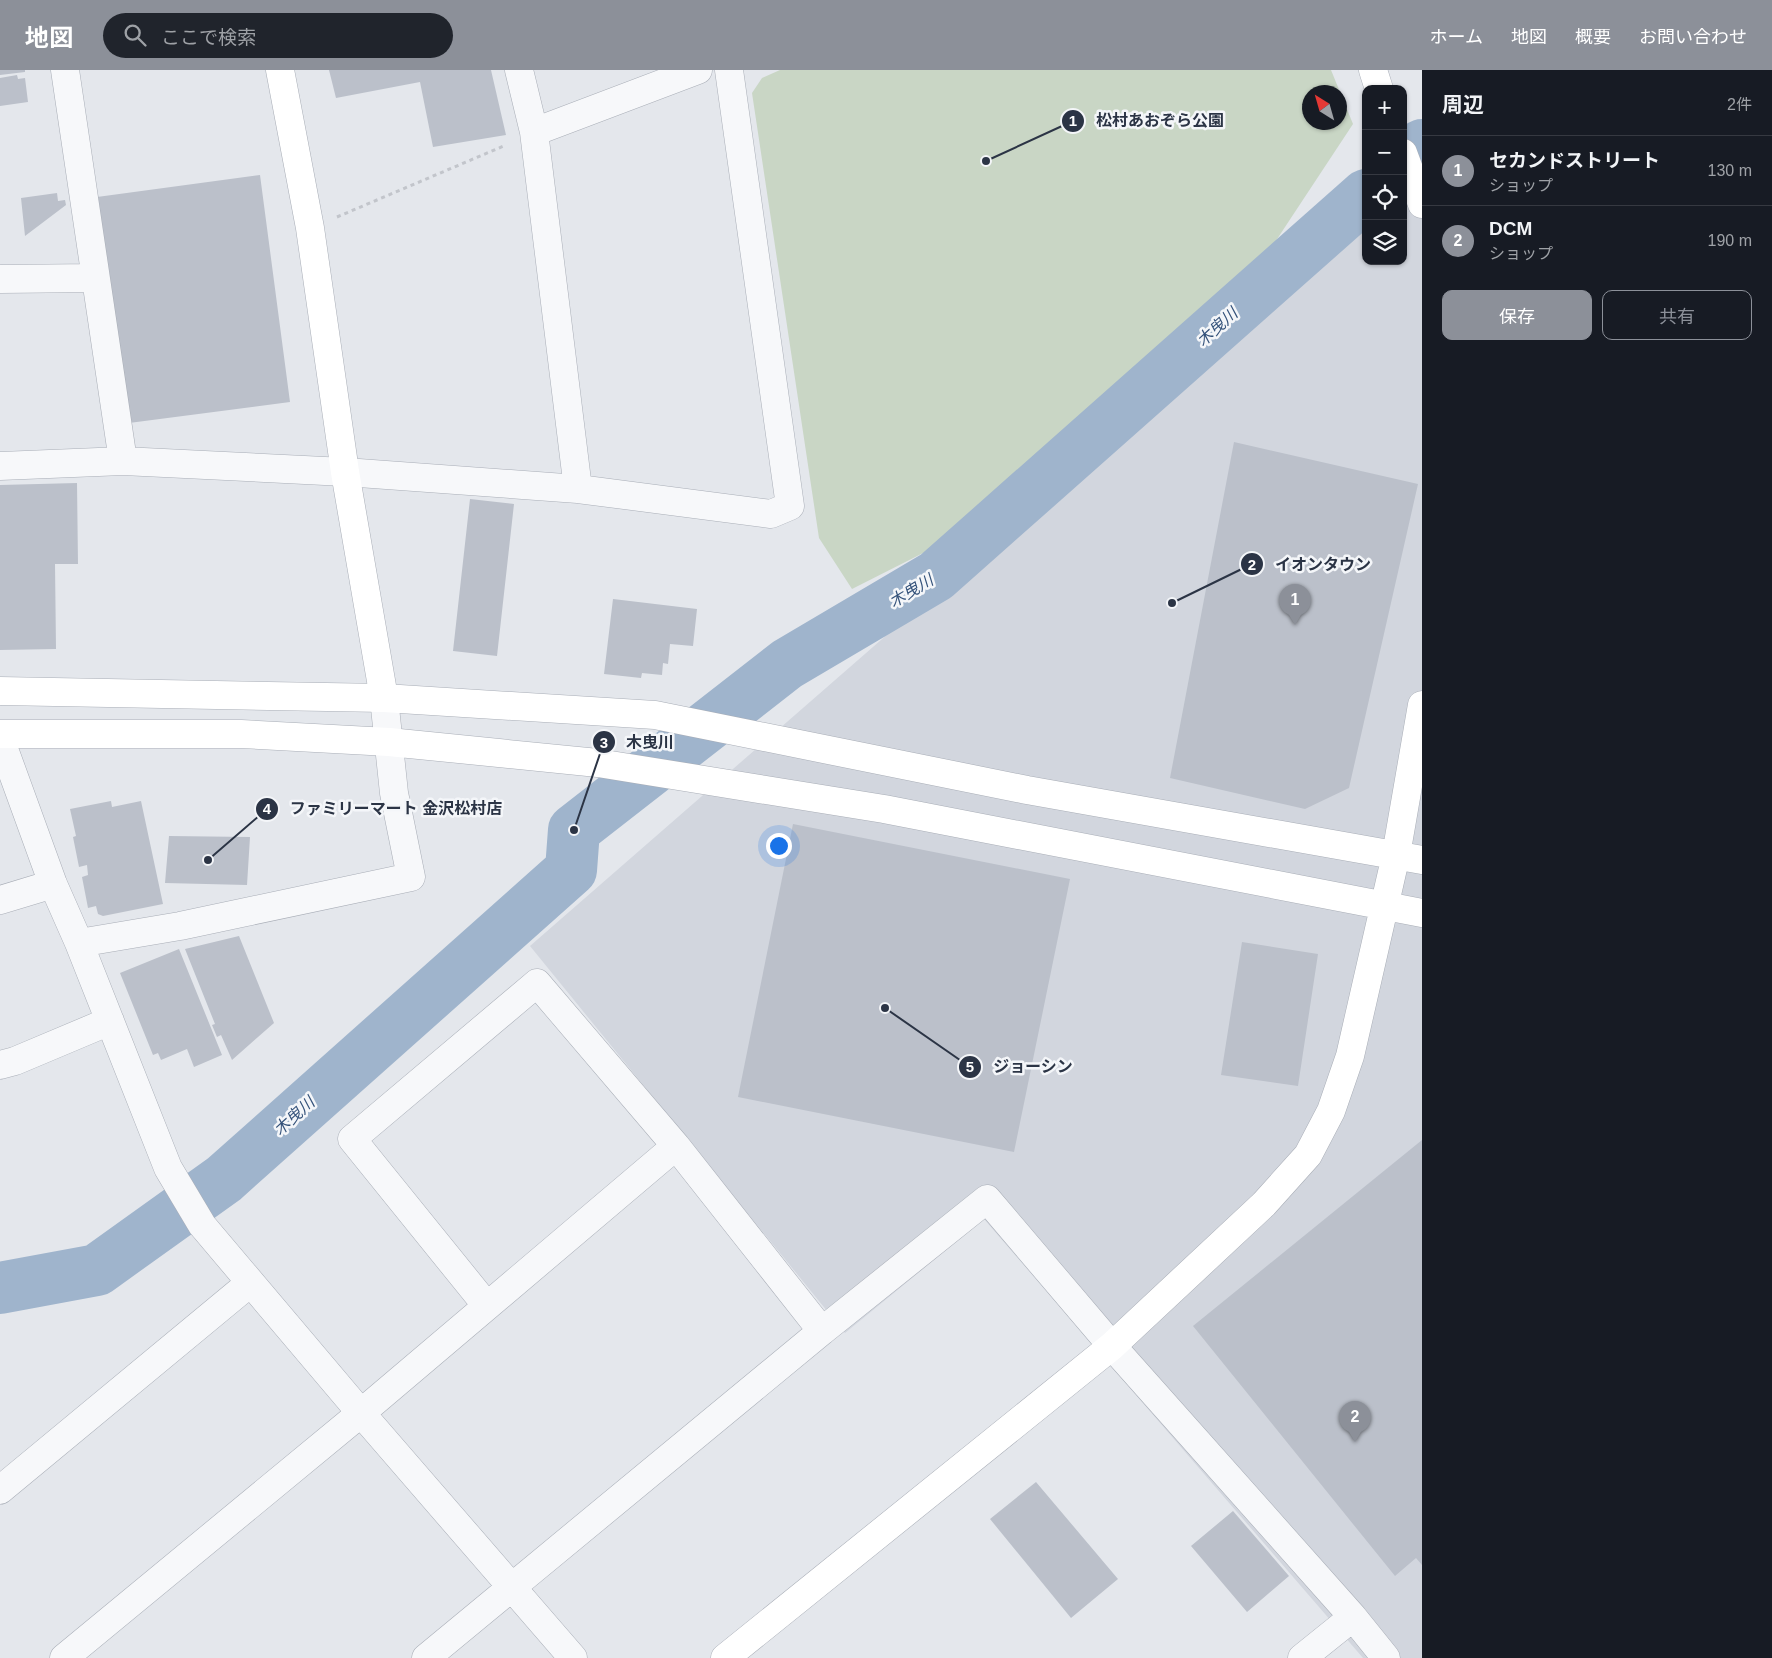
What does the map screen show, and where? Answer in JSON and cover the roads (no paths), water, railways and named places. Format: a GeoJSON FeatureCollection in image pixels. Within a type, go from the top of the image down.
{"type":"FeatureCollection","features":[{"type":"Feature","properties":{"kind":"street"},"geometry":{"type":"LineString","coordinates":[[65,70],[123,461]]}},
{"type":"Feature","properties":{"kind":"street"},"geometry":{"type":"LineString","coordinates":[[79,943],[180,926],[411,877],[394,793],[384,698],[345,472],[310,228],[280,70]]}},
{"type":"Feature","properties":{"kind":"street"},"geometry":{"type":"LineString","coordinates":[[519,70],[534,132],[578,489]]}},
{"type":"Feature","properties":{"kind":"street"},"geometry":{"type":"LineString","coordinates":[[534,132],[698,70]]}},
{"type":"Feature","properties":{"kind":"street"},"geometry":{"type":"LineString","coordinates":[[0,466],[123,461],[345,472],[578,489],[771,514],[790,506],[729,70]]}},
{"type":"Feature","properties":{"kind":"street"},"geometry":{"type":"LineString","coordinates":[[1407,164],[1422,204]]}},
{"type":"Feature","properties":{"kind":"street"},"geometry":{"type":"LineString","coordinates":[[0,279],[95,278]]}},
{"type":"Feature","properties":{"kind":"street"},"geometry":{"type":"LineString","coordinates":[[0,691],[384,698],[655,715],[1028,790],[1422,860]]}},
{"type":"Feature","properties":{"kind":"street"},"geometry":{"type":"LineString","coordinates":[[725,1658],[1112,1346],[1264,1204],[1308,1154],[1331,1111],[1350,1056],[1396,854],[1422,706]]}},
{"type":"Feature","properties":{"kind":"street"},"geometry":{"type":"LineString","coordinates":[[573,1658],[250,1282],[202,1225],[182,1194],[168,1168],[79,943],[53,884],[0,736],[241,734],[389,742],[598,763],[952,821],[1422,913]]}},
{"type":"Feature","properties":{"kind":"street"},"geometry":{"type":"LineString","coordinates":[[0,900],[53,884]]}},
{"type":"Feature","properties":{"kind":"street"},"geometry":{"type":"LineString","coordinates":[[487,1306],[352,1139],[537,983],[676,1146],[822,1331]]}},
{"type":"Feature","properties":{"kind":"street"},"geometry":{"type":"LineString","coordinates":[[0,1065],[15,1062],[110,1021]]}},
{"type":"Feature","properties":{"kind":"street"},"geometry":{"type":"LineString","coordinates":[[64,1658],[361,1413],[676,1146]]}},
{"type":"Feature","properties":{"kind":"street"},"geometry":{"type":"LineString","coordinates":[[426,1658],[822,1331],[988,1199],[1112,1346],[1353,1617],[1386,1658]]}},
{"type":"Feature","properties":{"kind":"street"},"geometry":{"type":"LineString","coordinates":[[0,1490],[250,1282]]}},
{"type":"Feature","properties":{"kind":"street"},"geometry":{"type":"LineString","coordinates":[[1302,1658],[1353,1617]]}},
{"type":"Feature","properties":{"kind":"waterway","name":"木曳川"},"geometry":{"type":"LineString","coordinates":[[1407,158],[1422,145]]}},
{"type":"Feature","properties":{"kind":"waterway","name":"木曳川"},"geometry":{"type":"LineString","coordinates":[[0,1288],[97,1270],[224,1179],[571,870],[574,830],[787,664],[936,576],[1362,199]]}},
{"type":"Feature","properties":{"kind":"place","name":"松村あおぞら公園"},"geometry":{"type":"Point","coordinates":[986,161]}},
{"type":"Feature","properties":{"kind":"place","name":"イオンタウン"},"geometry":{"type":"Point","coordinates":[1172,603]}},
{"type":"Feature","properties":{"kind":"place","name":"セカンドストリート"},"geometry":{"type":"Point","coordinates":[1295,625]}},
{"type":"Feature","properties":{"kind":"place","name":"木曳川"},"geometry":{"type":"Point","coordinates":[574,830]}},
{"type":"Feature","properties":{"kind":"place","name":"ファミリーマート 金沢松村店"},"geometry":{"type":"Point","coordinates":[208,860]}},
{"type":"Feature","properties":{"kind":"place","name":"ジョーシン"},"geometry":{"type":"Point","coordinates":[885,1008]}},
{"type":"Feature","properties":{"kind":"place","name":"DCM"},"geometry":{"type":"Point","coordinates":[1355,1442]}}]}
